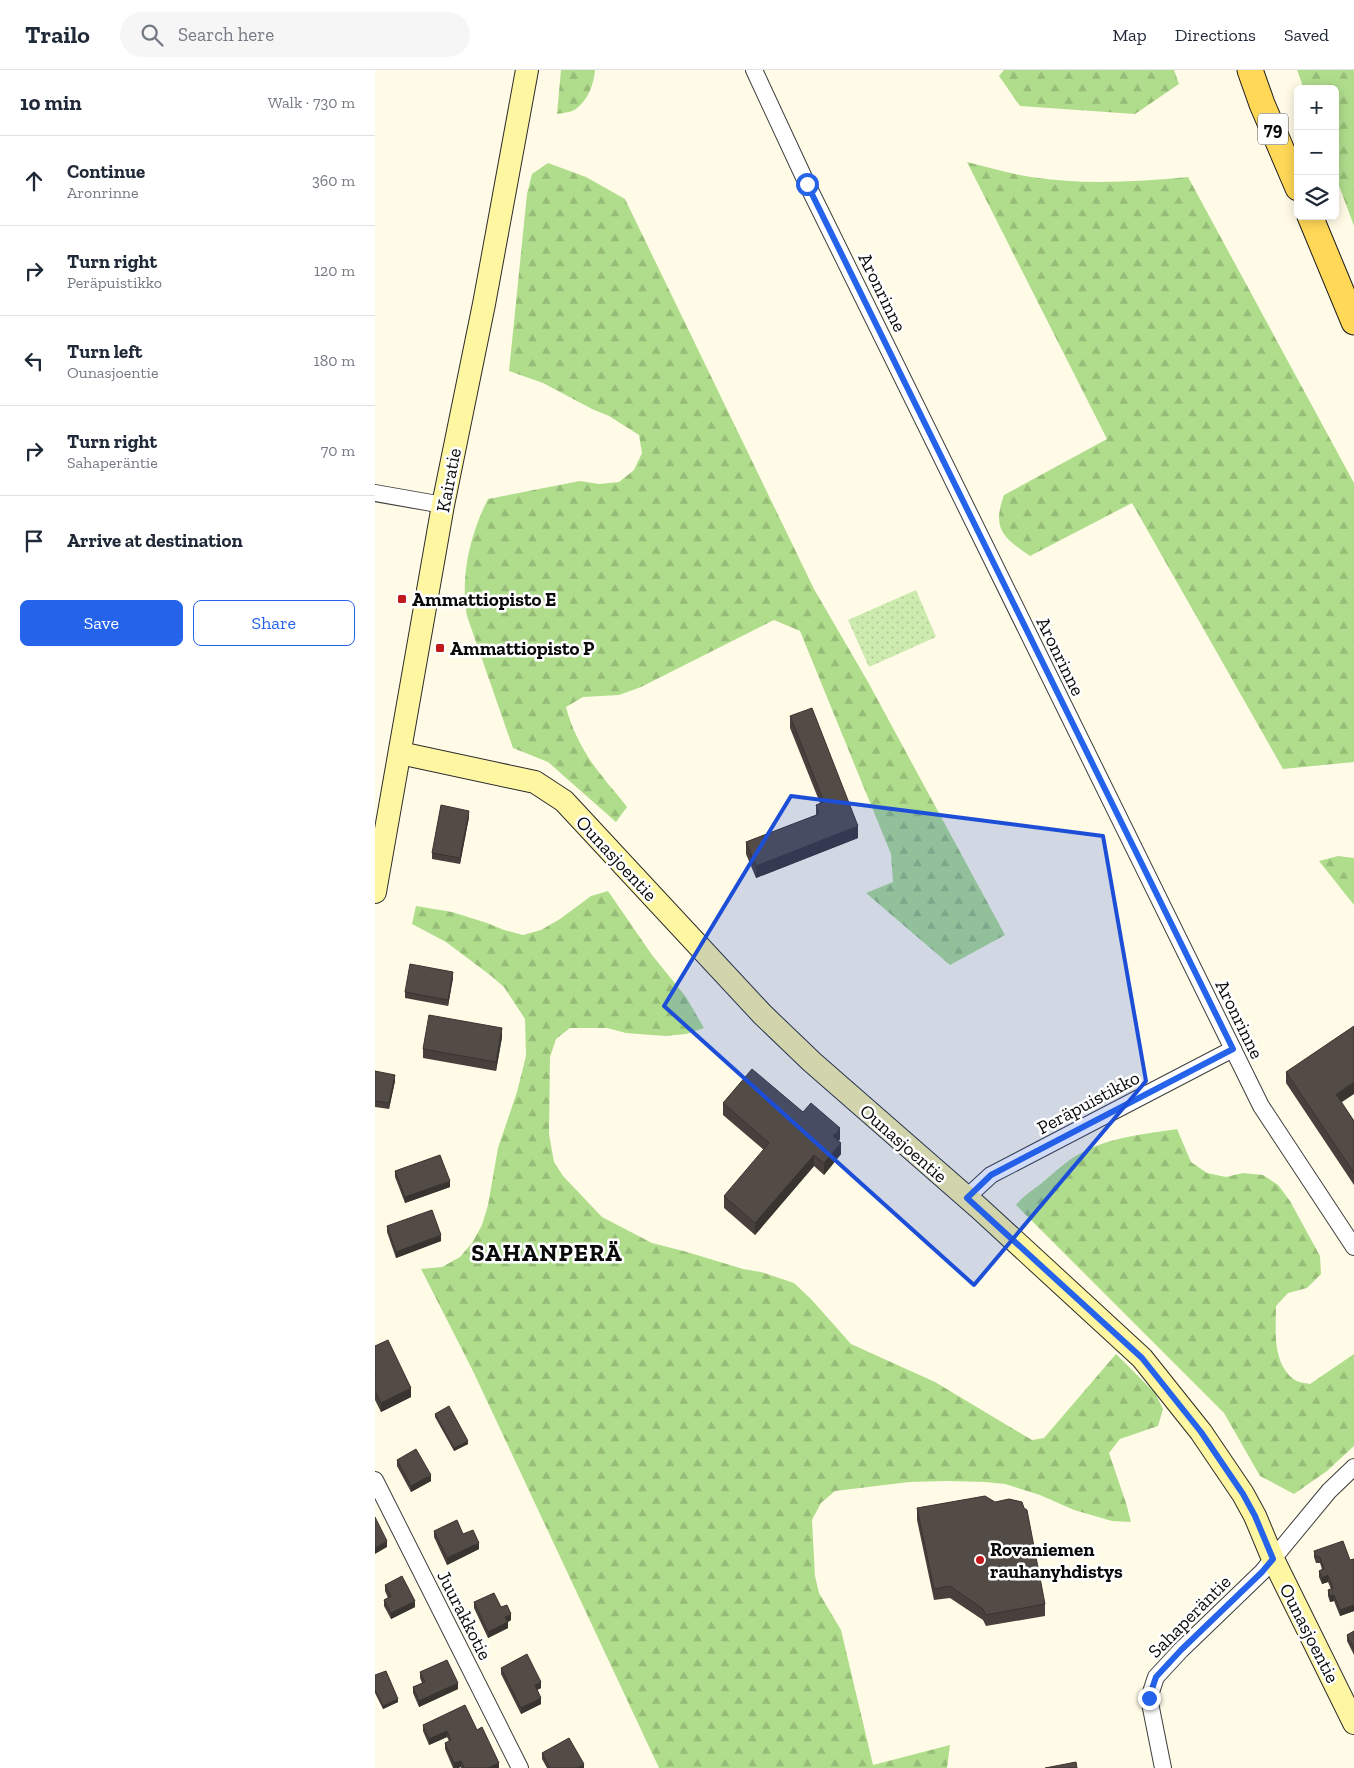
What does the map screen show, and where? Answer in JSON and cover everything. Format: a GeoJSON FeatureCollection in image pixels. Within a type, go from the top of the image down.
{"type":"FeatureCollection","features":[{"type":"Feature","properties":{"kind":"main road","name":"79"},"geometry":{"type":"LineString","coordinates":[[1250,70],[1262,104],[1294,179]]}},
{"type":"Feature","properties":{"kind":"main road"},"geometry":{"type":"LineString","coordinates":[[1312,220],[1354,322]]}},
{"type":"Feature","properties":{"kind":"street","name":"Kairatie"},"geometry":{"type":"LineString","coordinates":[[375,892],[443,505],[484,304],[527,70]]}},
{"type":"Feature","properties":{"kind":"street","name":"Aronrinne"},"geometry":{"type":"LineString","coordinates":[[754,70],[811,193],[1261,1106],[1354,1247]]}},
{"type":"Feature","properties":{"kind":"street"},"geometry":{"type":"LineString","coordinates":[[375,493],[443,505]]}},
{"type":"Feature","properties":{"kind":"street","name":"Ounasjoentie"},"geometry":{"type":"LineString","coordinates":[[400,753],[535,782],[563,801],[762,1014],[812,1062],[967,1198],[1142,1358],[1201,1432],[1243,1494],[1354,1723]]}},
{"type":"Feature","properties":{"kind":"street","name":"Peräpuistikko"},"geometry":{"type":"LineString","coordinates":[[967,1198],[991,1175],[1233,1049]]}},
{"type":"Feature","properties":{"kind":"street","name":"Sahaperäntie"},"geometry":{"type":"LineString","coordinates":[[1163,1768],[1149,1698],[1156,1677],[1181,1650],[1262,1572],[1329,1491],[1354,1467]]}},
{"type":"Feature","properties":{"kind":"street","name":"Juurakkotie"},"geometry":{"type":"LineString","coordinates":[[375,1480],[520,1768]]}},
{"type":"Feature","properties":{"kind":"highlighted area"},"geometry":{"type":"Polygon","coordinates":[[[791,796],[1103,836],[1146,1081],[974,1285],[664,1006],[791,796]]]}},
{"type":"Feature","properties":{"kind":"green space"},"geometry":{"type":"Polygon","coordinates":[[[561,70],[595,70],[592,86],[584,101],[574,110],[557,114],[561,70]]]}},
{"type":"Feature","properties":{"kind":"green space"},"geometry":{"type":"Polygon","coordinates":[[[1004,70],[1174,70],[1179,84],[1135,114],[1020,106],[999,76],[1004,70]]]}},
{"type":"Feature","properties":{"kind":"green space"},"geometry":{"type":"Polygon","coordinates":[[[1297,70],[1354,70],[1354,226],[1339,186],[1339,85],[1303,85],[1297,70]]]}},
{"type":"Feature","properties":{"kind":"green space"},"geometry":{"type":"Polygon","coordinates":[[[967,162],[1023,176],[1051,180],[1090,182],[1188,177],[1354,483],[1354,762],[1283,769],[1132,503],[1030,556],[1012,543],[1002,531],[999,516],[1004,495],[1107,439],[967,162]]]}},
{"type":"Feature","properties":{"kind":"green space"},"geometry":{"type":"Polygon","coordinates":[[[548,163],[586,177],[625,199],[814,589],[868,682],[1005,935],[950,965],[866,893],[893,882],[891,854],[800,631],[774,620],[641,687],[619,695],[583,697],[566,707],[585,752],[596,769],[627,807],[616,822],[548,762],[513,748],[467,616],[465,601],[468,556],[482,512],[488,499],[580,481],[599,484],[619,482],[634,470],[642,453],[639,435],[609,416],[543,383],[509,371],[527,194],[532,174],[548,163]]]}},
{"type":"Feature","properties":{"kind":"green space"},"geometry":{"type":"Polygon","coordinates":[[[916,590],[936,637],[869,667],[848,620],[916,590]]]}},
{"type":"Feature","properties":{"kind":"green space"},"geometry":{"type":"Polygon","coordinates":[[[1338,856],[1354,858],[1354,905],[1319,861],[1338,856]]]}},
{"type":"Feature","properties":{"kind":"green space"},"geometry":{"type":"Polygon","coordinates":[[[608,891],[652,955],[686,997],[704,1028],[686,1034],[665,1036],[626,1033],[607,1028],[570,1028],[556,1039],[550,1057],[549,1134],[554,1162],[563,1176],[602,1217],[652,1243],[743,1269],[761,1272],[794,1283],[851,1344],[935,1382],[1032,1440],[1044,1438],[1116,1354],[1155,1393],[1163,1409],[1158,1426],[1120,1439],[1109,1453],[1131,1522],[1112,1521],[1074,1510],[1040,1495],[1005,1484],[985,1482],[909,1482],[835,1491],[821,1503],[812,1520],[815,1576],[819,1593],[841,1630],[873,1765],[950,1745],[947,1768],[659,1768],[472,1369],[421,1269],[442,1267],[460,1257],[472,1243],[482,1225],[488,1205],[498,1148],[517,1092],[526,1056],[525,1019],[504,987],[446,942],[412,924],[416,906],[452,912],[523,935],[541,930],[560,919],[591,896],[608,891]]]}},
{"type":"Feature","properties":{"kind":"green space"},"geometry":{"type":"Polygon","coordinates":[[[1177,1129],[1191,1162],[1207,1173],[1226,1177],[1243,1173],[1263,1175],[1278,1185],[1290,1201],[1320,1256],[1321,1274],[1307,1288],[1288,1293],[1276,1306],[1278,1354],[1286,1371],[1294,1379],[1310,1384],[1354,1354],[1354,1446],[1327,1471],[1294,1494],[1260,1476],[1224,1413],[1016,1205],[1025,1195],[1072,1158],[1083,1152],[1117,1139],[1177,1129]]]}},
{"type":"Feature","properties":{"kind":"building"},"geometry":{"type":"Polygon","coordinates":[[[812,708],[858,826],[756,866],[746,842],[819,814],[816,805],[824,802],[790,716],[812,708]]]}},
{"type":"Feature","properties":{"kind":"building"},"geometry":{"type":"Polygon","coordinates":[[[441,805],[469,811],[460,858],[432,853],[441,805]]]}},
{"type":"Feature","properties":{"kind":"building"},"geometry":{"type":"Polygon","coordinates":[[[410,964],[453,972],[448,1000],[405,992],[410,964]]]}},
{"type":"Feature","properties":{"kind":"building"},"geometry":{"type":"Polygon","coordinates":[[[429,1015],[502,1028],[496,1062],[423,1049],[429,1015]]]}},
{"type":"Feature","properties":{"kind":"building"},"geometry":{"type":"Polygon","coordinates":[[[1354,1026],[1354,1082],[1336,1094],[1354,1121],[1354,1173],[1286,1072],[1354,1026]]]}},
{"type":"Feature","properties":{"kind":"building"},"geometry":{"type":"Polygon","coordinates":[[[752,1069],[803,1112],[811,1103],[840,1128],[833,1136],[841,1143],[824,1163],[814,1155],[755,1223],[724,1196],[769,1143],[723,1103],[752,1069]]]}},
{"type":"Feature","properties":{"kind":"building"},"geometry":{"type":"Polygon","coordinates":[[[375,1071],[395,1075],[389,1103],[375,1101],[375,1071]]]}},
{"type":"Feature","properties":{"kind":"building"},"geometry":{"type":"Polygon","coordinates":[[[440,1155],[450,1181],[405,1197],[395,1171],[440,1155]]]}},
{"type":"Feature","properties":{"kind":"building"},"geometry":{"type":"Polygon","coordinates":[[[432,1210],[441,1235],[396,1252],[387,1226],[432,1210]]]}},
{"type":"Feature","properties":{"kind":"building"},"geometry":{"type":"Polygon","coordinates":[[[388,1340],[411,1388],[381,1403],[375,1391],[375,1346],[388,1340]]]}},
{"type":"Feature","properties":{"kind":"building"},"geometry":{"type":"Polygon","coordinates":[[[449,1406],[468,1441],[454,1448],[435,1414],[449,1406]]]}},
{"type":"Feature","properties":{"kind":"building"},"geometry":{"type":"Polygon","coordinates":[[[416,1449],[431,1475],[411,1486],[397,1460],[416,1449]]]}},
{"type":"Feature","properties":{"kind":"building","name":"Rovaniemen rauhanyhdistys"},"geometry":{"type":"Polygon","coordinates":[[[985,1496],[995,1502],[1009,1499],[1022,1502],[1027,1510],[1045,1604],[986,1615],[983,1609],[950,1586],[934,1589],[917,1508],[985,1496]]]}},
{"type":"Feature","properties":{"kind":"building"},"geometry":{"type":"Polygon","coordinates":[[[375,1517],[387,1541],[375,1548],[375,1517]]]}},
{"type":"Feature","properties":{"kind":"building"},"geometry":{"type":"Polygon","coordinates":[[[457,1520],[463,1534],[473,1530],[479,1543],[447,1558],[434,1531],[457,1520]]]}},
{"type":"Feature","properties":{"kind":"building"},"geometry":{"type":"Polygon","coordinates":[[[1343,1541],[1350,1560],[1354,1559],[1354,1605],[1340,1610],[1334,1595],[1330,1596],[1328,1590],[1333,1588],[1328,1575],[1322,1578],[1319,1571],[1324,1569],[1320,1557],[1316,1557],[1314,1551],[1343,1541]]]}},
{"type":"Feature","properties":{"kind":"building"},"geometry":{"type":"Polygon","coordinates":[[[402,1576],[415,1601],[391,1613],[384,1600],[391,1596],[385,1585],[402,1576]]]}},
{"type":"Feature","properties":{"kind":"building"},"geometry":{"type":"Polygon","coordinates":[[[494,1593],[501,1607],[507,1605],[511,1614],[505,1617],[508,1622],[488,1632],[474,1602],[494,1593]]]}},
{"type":"Feature","properties":{"kind":"building"},"geometry":{"type":"Polygon","coordinates":[[[1354,1631],[1354,1649],[1347,1635],[1354,1631]]]}},
{"type":"Feature","properties":{"kind":"building"},"geometry":{"type":"Polygon","coordinates":[[[527,1654],[541,1682],[535,1685],[541,1698],[521,1708],[501,1668],[527,1654]]]}},
{"type":"Feature","properties":{"kind":"building"},"geometry":{"type":"Polygon","coordinates":[[[447,1660],[458,1683],[419,1701],[413,1687],[425,1682],[420,1672],[447,1660]]]}},
{"type":"Feature","properties":{"kind":"building"},"geometry":{"type":"Polygon","coordinates":[[[386,1671],[398,1699],[383,1706],[375,1690],[375,1675],[386,1671]]]}},
{"type":"Feature","properties":{"kind":"building"},"geometry":{"type":"Polygon","coordinates":[[[465,1705],[477,1730],[482,1727],[499,1763],[488,1768],[464,1768],[461,1761],[454,1763],[445,1743],[451,1740],[447,1731],[429,1739],[423,1725],[465,1705]]]}},
{"type":"Feature","properties":{"kind":"building"},"geometry":{"type":"Polygon","coordinates":[[[569,1738],[584,1764],[577,1768],[550,1768],[542,1753],[569,1738]]]}},
{"type":"Feature","properties":{"kind":"building"},"geometry":{"type":"Polygon","coordinates":[[[1076,1762],[1077,1768],[1045,1768],[1076,1762]]]}},
{"type":"Feature","properties":{"kind":"place","name":"Ammattiopisto E"},"geometry":{"type":"Point","coordinates":[402,599]}},
{"type":"Feature","properties":{"kind":"place","name":"Ammattiopisto P"},"geometry":{"type":"Point","coordinates":[440,648]}},
{"type":"Feature","properties":{"kind":"place","name":"Rovaniemen rauhanyhdistys"},"geometry":{"type":"Point","coordinates":[980,1560]}},
{"type":"Feature","properties":{"kind":"district","name":"SAHANPERÄ"},"geometry":{"type":"Point","coordinates":[547,1253]}},
{"type":"Feature","properties":{"kind":"route"},"geometry":{"type":"LineString","coordinates":[[807,184],[1233,1049],[991,1175],[967,1198],[1142,1358],[1201,1432],[1243,1494],[1255,1516],[1273,1559],[1156,1677],[1149,1698]]}}]}
